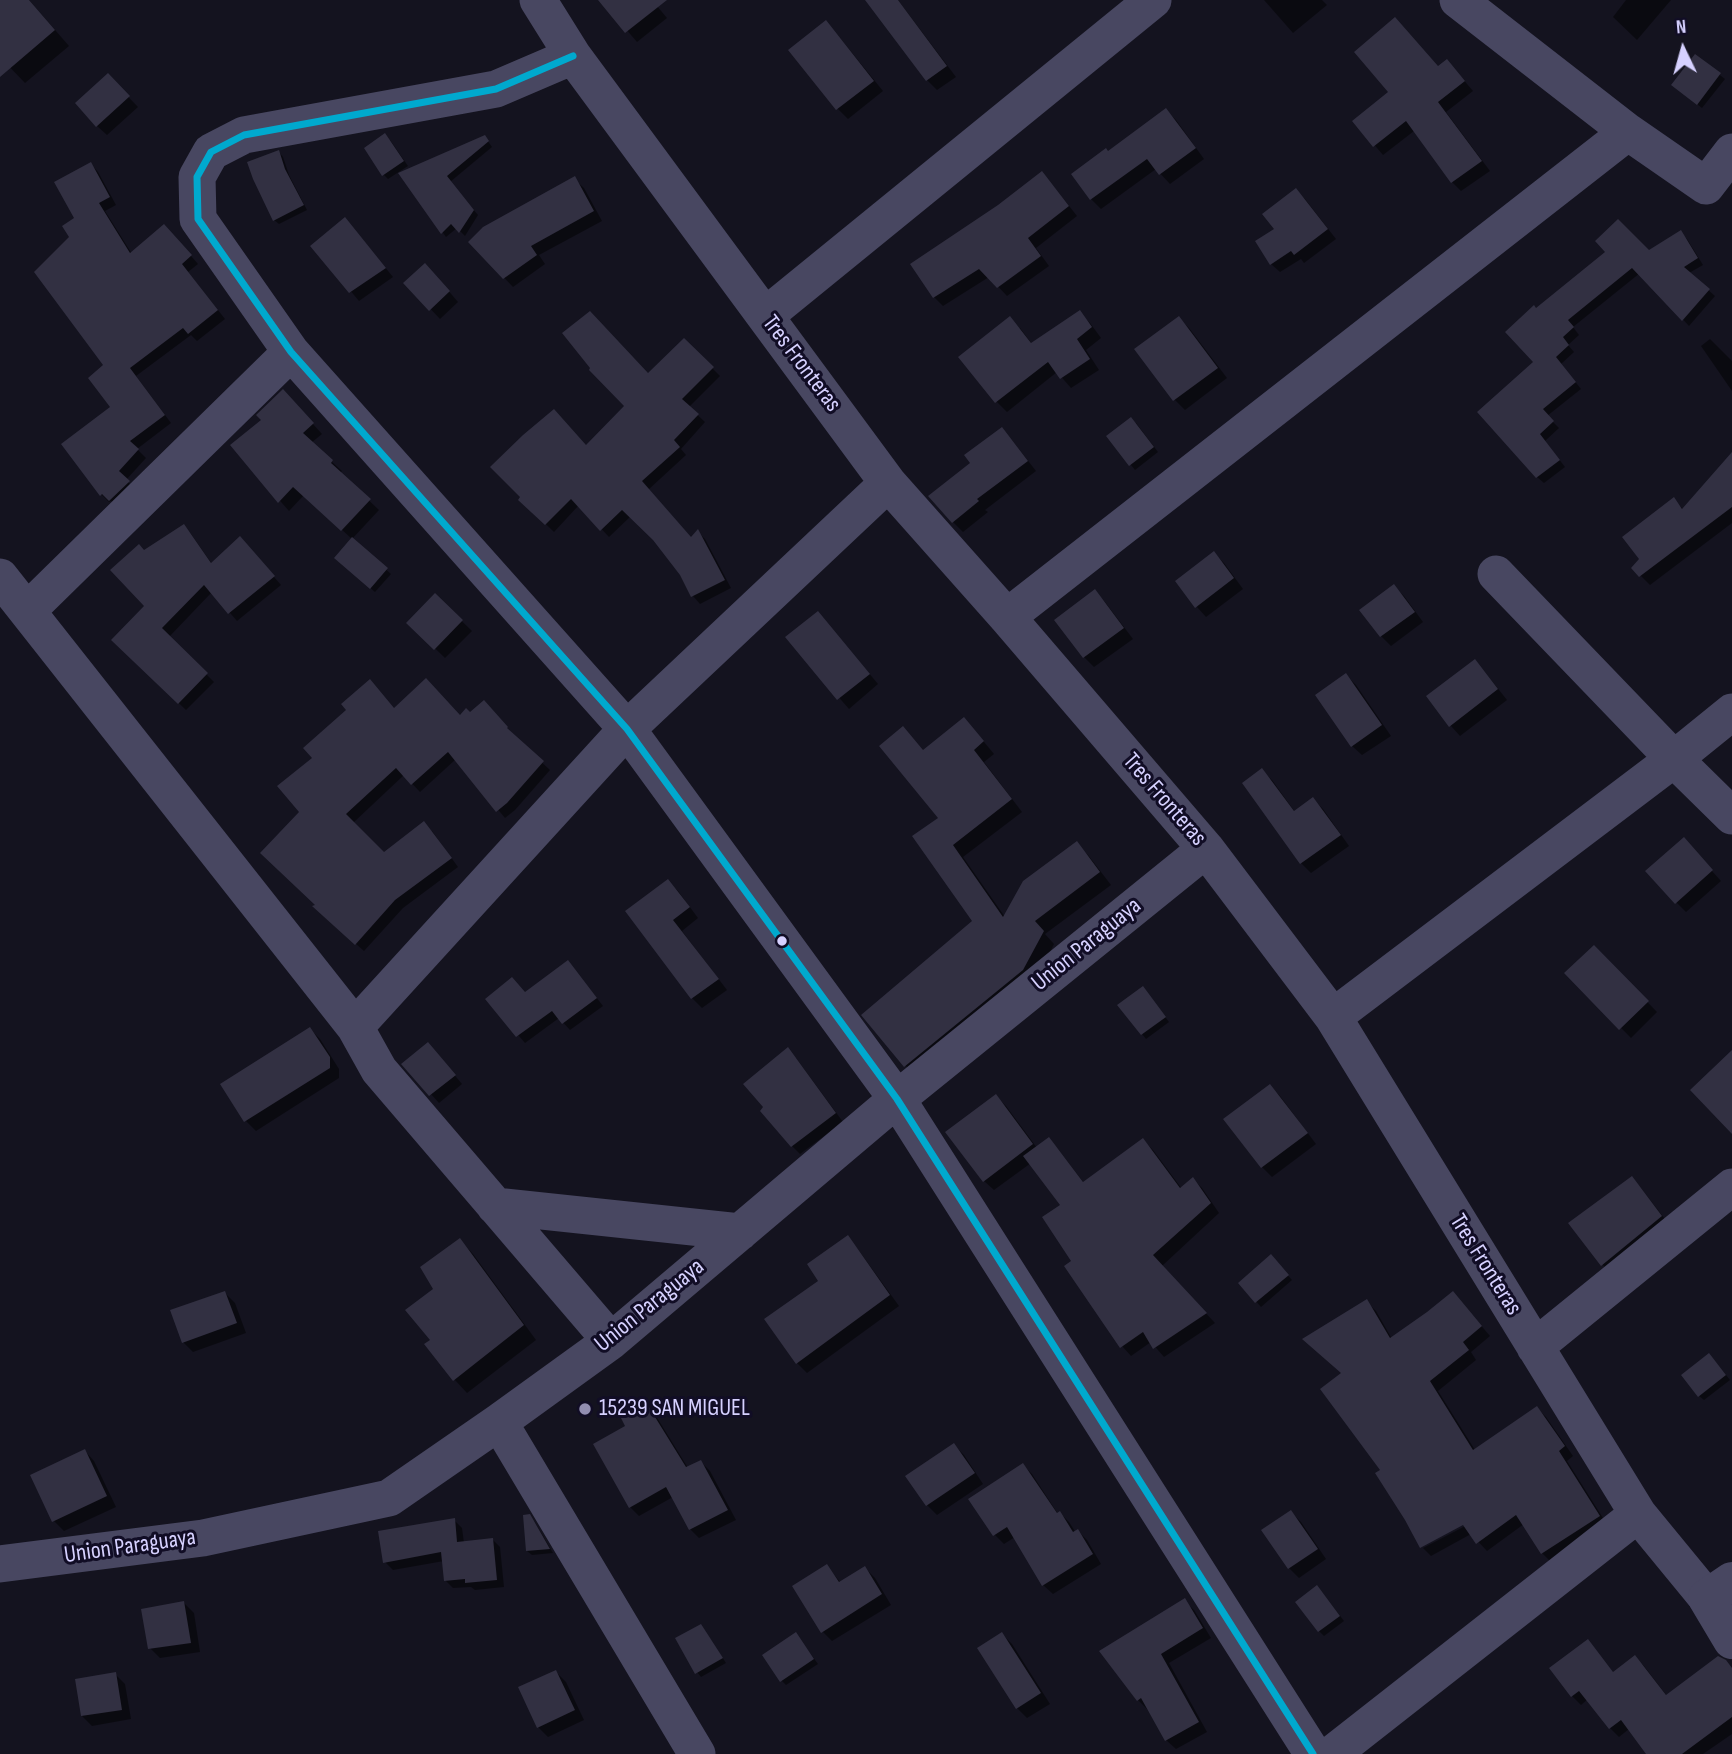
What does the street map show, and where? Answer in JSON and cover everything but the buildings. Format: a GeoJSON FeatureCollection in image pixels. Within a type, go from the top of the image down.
{"type":"FeatureCollection","features":[{"type":"Feature","properties":{"kind":"street","name":"Tres Fronteras"},"geometry":{"type":"LineString","coordinates":[[538,0],[573,56],[888,483],[1206,849],[1333,1017],[1638,1514],[1720,1590],[1732,1640]]}},
{"type":"Feature","properties":{"kind":"street"},"geometry":{"type":"LineString","coordinates":[[765,316],[1153,0]]}},
{"type":"Feature","properties":{"kind":"street"},"geometry":{"type":"LineString","coordinates":[[1458,0],[1628,132],[1706,186],[1732,152]]}},
{"type":"Feature","properties":{"kind":"street"},"geometry":{"type":"LineString","coordinates":[[573,56],[496,89],[244,135],[211,152],[197,177],[198,219],[291,352],[627,729],[897,1099],[1313,1754]]}},
{"type":"Feature","properties":{"kind":"street"},"geometry":{"type":"LineString","coordinates":[[1007,617],[1628,132]]}},
{"type":"Feature","properties":{"kind":"street"},"geometry":{"type":"LineString","coordinates":[[27,611],[291,352]]}},
{"type":"Feature","properties":{"kind":"street"},"geometry":{"type":"LineString","coordinates":[[355,1027],[627,729],[888,483]]}},
{"type":"Feature","properties":{"kind":"street"},"geometry":{"type":"LineString","coordinates":[[1496,574],[1732,816]]}},
{"type":"Feature","properties":{"kind":"street"},"geometry":{"type":"LineString","coordinates":[[0,577],[355,1027],[379,1070],[611,1341]]}},
{"type":"Feature","properties":{"kind":"street"},"geometry":{"type":"LineString","coordinates":[[1333,1017],[1674,759],[1732,712]]}},
{"type":"Feature","properties":{"kind":"street","name":"Union Paraguaya"},"geometry":{"type":"LineString","coordinates":[[0,1564],[203,1538],[389,1498],[611,1341],[897,1099],[1206,849]]}},
{"type":"Feature","properties":{"kind":"street"},"geometry":{"type":"LineString","coordinates":[[1535,1347],[1732,1188]]}},
{"type":"Feature","properties":{"kind":"street"},"geometry":{"type":"LineString","coordinates":[[495,1206],[740,1232]]}},
{"type":"Feature","properties":{"kind":"street"},"geometry":{"type":"LineString","coordinates":[[499,1422],[697,1754]]}},
{"type":"Feature","properties":{"kind":"street"},"geometry":{"type":"LineString","coordinates":[[1332,1754],[1638,1514]]}},
{"type":"Feature","properties":{"kind":"transit line"},"geometry":{"type":"LineString","coordinates":[[573,56],[496,89],[244,135],[211,152],[197,177],[198,219],[291,352],[627,729],[897,1099],[1313,1754]]}},
{"type":"Feature","properties":{"kind":"place","name":"15239 SAN MIGUEL"},"geometry":{"type":"Point","coordinates":[585,1409]}}]}
